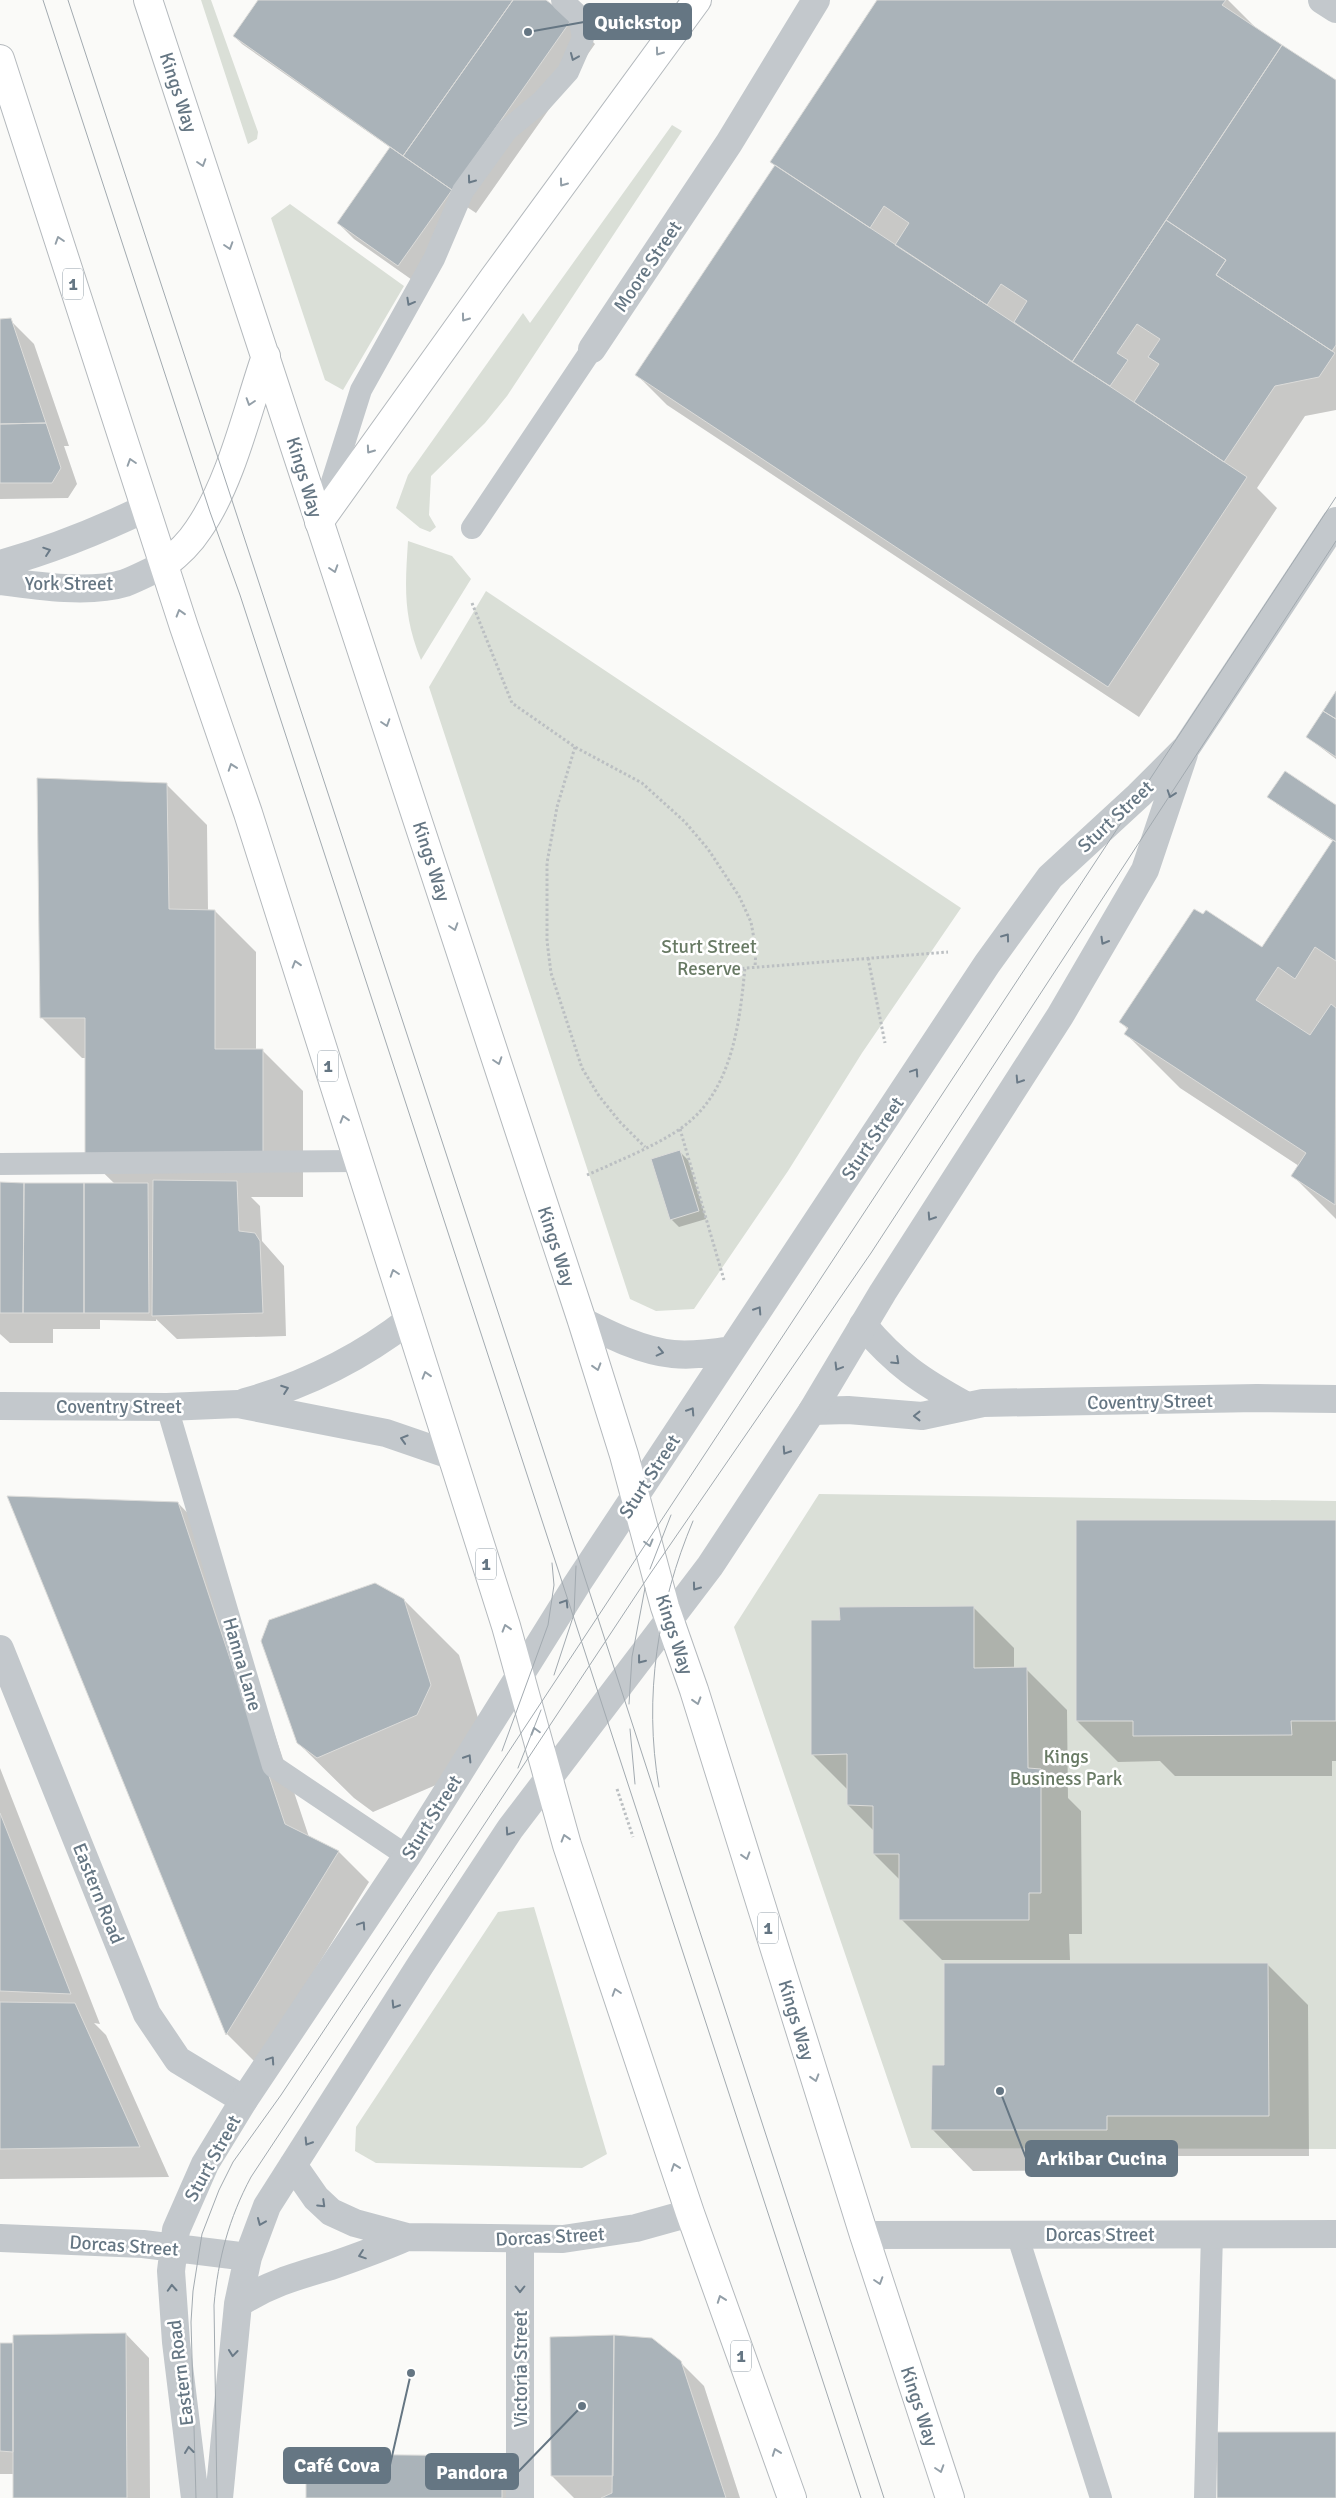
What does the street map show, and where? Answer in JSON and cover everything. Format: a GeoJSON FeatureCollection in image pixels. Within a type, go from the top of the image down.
{"type":"FeatureCollection","features":[{"type":"Feature","properties":{"kind":"highway","name":"Kings Way"},"geometry":{"type":"LineString","coordinates":[[148,0],[582,1321],[635,1496],[670,1621],[864,2235],[950,2498]]}},
{"type":"Feature","properties":{"kind":"highway"},"geometry":{"type":"LineString","coordinates":[[319,522],[470,310],[697,0]]}},
{"type":"Feature","properties":{"kind":"highway","name":"1"},"geometry":{"type":"LineString","coordinates":[[0,59],[164,565],[248,813],[409,1320],[520,1674],[569,1851],[690,2213],[792,2498]]}},
{"type":"Feature","properties":{"kind":"highway"},"geometry":{"type":"LineString","coordinates":[[164,565],[183,549],[198,531],[218,495],[266,356]]}},
{"type":"Feature","properties":{"kind":"street","name":"Moore Street"},"geometry":{"type":"LineString","coordinates":[[592,349],[729,143],[816,0]]}},
{"type":"Feature","properties":{"kind":"street"},"geometry":{"type":"LineString","coordinates":[[1322,0],[1336,9]]}},
{"type":"Feature","properties":{"kind":"street","name":"York Street"},"geometry":{"type":"LineString","coordinates":[[0,564],[41,553],[80,539],[146,508]]}},
{"type":"Feature","properties":{"kind":"street","name":"Sturt Street"},"geometry":{"type":"LineString","coordinates":[[172,2247],[180,2220],[197,2180],[244,2100],[408,1856],[520,1674],[635,1496],[982,972],[1050,877],[1139,795],[1186,748],[1336,521]]}},
{"type":"Feature","properties":{"kind":"street","name":"York Street"},"geometry":{"type":"LineString","coordinates":[[0,581],[62,587],[113,586],[125,583],[164,565]]}},
{"type":"Feature","properties":{"kind":"street","name":"Sturt Street"},"geometry":{"type":"LineString","coordinates":[[248,2257],[268,2206],[426,1956],[510,1829],[723,1549],[1060,1016],[1145,870],[1186,748]]}},
{"type":"Feature","properties":{"kind":"street","name":"Coventry Street"},"geometry":{"type":"LineString","coordinates":[[238,1404],[289,1388],[338,1367],[375,1346],[409,1320]]}},
{"type":"Feature","properties":{"kind":"street"},"geometry":{"type":"LineString","coordinates":[[582,1321],[602,1331],[657,1352],[679,1355],[731,1350]]}},
{"type":"Feature","properties":{"kind":"street"},"geometry":{"type":"LineString","coordinates":[[863,1325],[897,1362],[924,1382],[965,1406]]}},
{"type":"Feature","properties":{"kind":"street","name":"Coventry Street"},"geometry":{"type":"LineString","coordinates":[[812,1410],[922,1416],[983,1403],[1257,1398],[1336,1399]]}},
{"type":"Feature","properties":{"kind":"street","name":"Coventry Street"},"geometry":{"type":"LineString","coordinates":[[0,1406],[167,1407],[238,1404],[386,1433],[450,1455]]}},
{"type":"Feature","properties":{"kind":"street","name":"Eastern Road"},"geometry":{"type":"LineString","coordinates":[[0,1649],[147,2014],[178,2060],[244,2100]]}},
{"type":"Feature","properties":{"kind":"street","name":"Dorcas Street"},"geometry":{"type":"LineString","coordinates":[[293,2165],[316,2198],[331,2212],[355,2223],[407,2237],[520,2240],[598,2236],[690,2213]]}},
{"type":"Feature","properties":{"kind":"street","name":"Dorcas Street"},"geometry":{"type":"LineString","coordinates":[[864,2235],[1336,2234]]}},
{"type":"Feature","properties":{"kind":"street","name":"Dorcas Street"},"geometry":{"type":"LineString","coordinates":[[238,2304],[286,2278],[366,2254],[407,2237]]}},
{"type":"Feature","properties":{"kind":"street","name":"Dorcas Street"},"geometry":{"type":"LineString","coordinates":[[0,2238],[172,2247],[248,2257]]}},
{"type":"Feature","properties":{"kind":"street","name":"Victoria Street"},"geometry":{"type":"LineString","coordinates":[[520,2240],[520,2498]]}},
{"type":"Feature","properties":{"kind":"street","name":"Eastern Road"},"geometry":{"type":"LineString","coordinates":[[172,2247],[171,2271],[174,2323],[195,2498]]}},
{"type":"Feature","properties":{"kind":"street","name":"Eastern Road"},"geometry":{"type":"LineString","coordinates":[[219,2498],[238,2304],[248,2257]]}},
{"type":"Feature","properties":{"kind":"lane"},"geometry":{"type":"LineString","coordinates":[[319,522],[360,390],[434,259],[463,191],[507,130],[541,102],[568,72],[583,38],[579,16],[562,0]]}},
{"type":"Feature","properties":{"kind":"lane","name":"Moore Street"},"geometry":{"type":"LineString","coordinates":[[472,528],[592,349]]}},
{"type":"Feature","properties":{"kind":"lane"},"geometry":{"type":"LineString","coordinates":[[0,1164],[358,1162]]}},
{"type":"Feature","properties":{"kind":"lane","name":"Hanna Lane"},"geometry":{"type":"LineString","coordinates":[[167,1407],[272,1766],[408,1856]]}},
{"type":"Feature","properties":{"kind":"lane"},"geometry":{"type":"LineString","coordinates":[[1018,2234],[1101,2498]]}},
{"type":"Feature","properties":{"kind":"lane"},"geometry":{"type":"LineString","coordinates":[[1205,2498],[1212,2234]]}},
{"type":"Feature","properties":{"kind":"path"},"geometry":{"type":"LineString","coordinates":[[472,603],[512,703],[575,747],[642,784],[685,822],[708,849],[739,896],[750,922],[756,950],[755,967]]}},
{"type":"Feature","properties":{"kind":"path"},"geometry":{"type":"LineString","coordinates":[[575,747],[557,807],[546,863],[547,941],[551,973],[559,1004],[582,1068],[599,1096],[620,1122],[645,1147]]}},
{"type":"Feature","properties":{"kind":"path"},"geometry":{"type":"LineString","coordinates":[[722,970],[948,952]]}},
{"type":"Feature","properties":{"kind":"path"},"geometry":{"type":"LineString","coordinates":[[868,958],[885,1043]]}},
{"type":"Feature","properties":{"kind":"path"},"geometry":{"type":"LineString","coordinates":[[587,1175],[680,1129],[698,1114],[710,1099],[729,1060],[741,1006],[745,967]]}},
{"type":"Feature","properties":{"kind":"path"},"geometry":{"type":"LineString","coordinates":[[680,1129],[724,1280]]}},
{"type":"Feature","properties":{"kind":"path"},"geometry":{"type":"LineString","coordinates":[[617,1789],[633,1837]]}},
{"type":"Feature","properties":{"kind":"green space"},"geometry":{"type":"Polygon","coordinates":[[[201,0],[211,0],[258,132],[257,139],[248,144],[201,0]]]}},
{"type":"Feature","properties":{"kind":"green space"},"geometry":{"type":"Polygon","coordinates":[[[672,125],[682,131],[507,396],[485,423],[431,476],[429,515],[436,527],[430,532],[420,528],[396,508],[408,475],[523,313],[530,323],[672,125]]]}},
{"type":"Feature","properties":{"kind":"green space"},"geometry":{"type":"Polygon","coordinates":[[[290,204],[404,286],[343,390],[325,380],[271,218],[290,204]]]}},
{"type":"Feature","properties":{"kind":"green space"},"geometry":{"type":"Polygon","coordinates":[[[408,541],[452,556],[471,579],[421,660],[408,615],[406,573],[408,541]]]}},
{"type":"Feature","properties":{"kind":"green space","name":"Sturt Street Reserve"},"geometry":{"type":"Polygon","coordinates":[[[486,591],[961,908],[862,1053],[788,1171],[694,1309],[656,1311],[630,1299],[429,687],[486,591]]]}},
{"type":"Feature","properties":{"kind":"green space","name":"Kings Business Park"},"geometry":{"type":"Polygon","coordinates":[[[819,1494],[1336,1501],[1336,2149],[911,2148],[734,1627],[819,1494]]]}},
{"type":"Feature","properties":{"kind":"green space"},"geometry":{"type":"Polygon","coordinates":[[[534,1907],[607,2154],[582,2168],[376,2163],[355,2151],[356,2127],[498,1912],[534,1907]]]}},
{"type":"Feature","properties":{"kind":"building"},"geometry":{"type":"Polygon","coordinates":[[[258,0],[513,0],[403,156],[233,36],[258,0]]]}},
{"type":"Feature","properties":{"kind":"building"},"geometry":{"type":"Polygon","coordinates":[[[513,0],[546,0],[572,19],[452,190],[403,156],[513,0]]]}},
{"type":"Feature","properties":{"kind":"building"},"geometry":{"type":"Polygon","coordinates":[[[877,0],[1226,0],[1222,5],[1282,45],[1072,362],[1014,322],[1027,301],[1001,284],[987,305],[895,245],[909,223],[884,206],[870,228],[770,162],[877,0]]]}},
{"type":"Feature","properties":{"kind":"building"},"geometry":{"type":"Polygon","coordinates":[[[1282,45],[1336,80],[1336,345],[1332,351],[1216,275],[1226,260],[1166,220],[1282,45]]]}},
{"type":"Feature","properties":{"kind":"building"},"geometry":{"type":"Polygon","coordinates":[[[390,147],[452,190],[398,266],[337,223],[390,147]]]}},
{"type":"Feature","properties":{"kind":"building"},"geometry":{"type":"Polygon","coordinates":[[[775,165],[1247,477],[1108,687],[635,375],[775,165]]]}},
{"type":"Feature","properties":{"kind":"building"},"geometry":{"type":"Polygon","coordinates":[[[1166,220],[1226,260],[1216,275],[1335,353],[1319,377],[1275,386],[1224,462],[1134,402],[1159,364],[1148,357],[1160,339],[1137,324],[1117,353],[1128,360],[1110,386],[1072,362],[1166,220]]]}},
{"type":"Feature","properties":{"kind":"building"},"geometry":{"type":"Polygon","coordinates":[[[11,318],[46,423],[0,424],[0,319],[11,318]]]}},
{"type":"Feature","properties":{"kind":"building"},"geometry":{"type":"Polygon","coordinates":[[[46,423],[61,468],[52,483],[0,483],[0,424],[46,423]]]}},
{"type":"Feature","properties":{"kind":"building"},"geometry":{"type":"Polygon","coordinates":[[[1336,691],[1336,719],[1323,711],[1336,691]]]}},
{"type":"Feature","properties":{"kind":"building"},"geometry":{"type":"Polygon","coordinates":[[[1323,711],[1336,719],[1336,757],[1306,737],[1323,711]]]}},
{"type":"Feature","properties":{"kind":"building"},"geometry":{"type":"Polygon","coordinates":[[[1285,771],[1336,805],[1336,842],[1267,797],[1285,771]]]}},
{"type":"Feature","properties":{"kind":"building"},"geometry":{"type":"Polygon","coordinates":[[[37,778],[167,783],[169,909],[215,910],[215,1049],[263,1049],[263,1157],[85,1156],[85,1018],[40,1018],[37,778]]]}},
{"type":"Feature","properties":{"kind":"building"},"geometry":{"type":"Polygon","coordinates":[[[1333,840],[1336,842],[1336,961],[1315,947],[1295,979],[1278,967],[1256,1000],[1310,1035],[1331,1004],[1336,1008],[1335,1205],[1291,1176],[1306,1153],[1124,1034],[1128,1028],[1119,1022],[1194,909],[1203,914],[1206,910],[1262,947],[1333,840]]]}},
{"type":"Feature","properties":{"kind":"building"},"geometry":{"type":"Polygon","coordinates":[[[680,1150],[699,1211],[670,1220],[651,1159],[680,1150]]]}},
{"type":"Feature","properties":{"kind":"building"},"geometry":{"type":"Polygon","coordinates":[[[153,1180],[237,1181],[239,1231],[255,1233],[260,1241],[263,1313],[152,1316],[153,1180]]]}},
{"type":"Feature","properties":{"kind":"building"},"geometry":{"type":"Polygon","coordinates":[[[0,1182],[24,1183],[23,1313],[0,1313],[0,1182]]]}},
{"type":"Feature","properties":{"kind":"building"},"geometry":{"type":"Polygon","coordinates":[[[24,1183],[84,1183],[84,1313],[23,1313],[24,1183]]]}},
{"type":"Feature","properties":{"kind":"building"},"geometry":{"type":"Polygon","coordinates":[[[84,1183],[148,1183],[149,1313],[84,1313],[84,1183]]]}},
{"type":"Feature","properties":{"kind":"building"},"geometry":{"type":"Polygon","coordinates":[[[7,1496],[178,1502],[285,1824],[339,1851],[226,2035],[7,1496]]]}},
{"type":"Feature","properties":{"kind":"building"},"geometry":{"type":"Polygon","coordinates":[[[1076,1520],[1336,1520],[1336,1721],[1291,1721],[1292,1735],[1133,1736],[1133,1721],[1076,1721],[1076,1520]]]}},
{"type":"Feature","properties":{"kind":"building"},"geometry":{"type":"Polygon","coordinates":[[[375,1583],[404,1599],[431,1685],[417,1715],[317,1758],[297,1743],[261,1641],[269,1620],[375,1583]]]}},
{"type":"Feature","properties":{"kind":"building"},"geometry":{"type":"Polygon","coordinates":[[[974,1606],[974,1668],[1027,1667],[1028,1768],[1041,1769],[1041,1893],[1029,1893],[1029,1920],[899,1920],[899,1854],[873,1854],[873,1806],[847,1805],[847,1754],[811,1755],[811,1620],[840,1620],[839,1607],[974,1606]]]}},
{"type":"Feature","properties":{"kind":"building"},"geometry":{"type":"Polygon","coordinates":[[[0,1813],[71,1994],[0,1991],[0,1813]]]}},
{"type":"Feature","properties":{"kind":"building"},"geometry":{"type":"Polygon","coordinates":[[[944,1963],[1268,1963],[1269,2116],[1107,2116],[1107,2130],[931,2130],[932,2065],[944,2065],[944,1963]]]}},
{"type":"Feature","properties":{"kind":"building"},"geometry":{"type":"Polygon","coordinates":[[[0,2002],[75,2003],[140,2147],[0,2149],[0,2002]]]}},
{"type":"Feature","properties":{"kind":"building"},"geometry":{"type":"Polygon","coordinates":[[[126,2333],[127,2498],[13,2498],[13,2335],[126,2333]]]}},
{"type":"Feature","properties":{"kind":"building"},"geometry":{"type":"Polygon","coordinates":[[[614,2335],[652,2338],[681,2361],[726,2498],[601,2498],[612,2493],[614,2335]]]}},
{"type":"Feature","properties":{"kind":"building"},"geometry":{"type":"Polygon","coordinates":[[[614,2335],[613,2476],[551,2476],[550,2337],[614,2335]]]}},
{"type":"Feature","properties":{"kind":"building"},"geometry":{"type":"Polygon","coordinates":[[[0,2343],[13,2343],[13,2452],[0,2451],[0,2343]]]}},
{"type":"Feature","properties":{"kind":"building"},"geometry":{"type":"Polygon","coordinates":[[[1217,2432],[1336,2432],[1336,2498],[1217,2498],[1217,2432]]]}},
{"type":"Feature","properties":{"kind":"building"},"geometry":{"type":"Polygon","coordinates":[[[306,2454],[502,2456],[502,2498],[306,2498],[306,2454]]]}},
{"type":"Feature","properties":{"kind":"tram line"},"geometry":{"type":"LineString","coordinates":[[43,0],[210,512],[240,595],[861,2498]]}},
{"type":"Feature","properties":{"kind":"tram line"},"geometry":{"type":"LineString","coordinates":[[68,0],[556,1489],[884,2498]]}},
{"type":"Feature","properties":{"kind":"tram line"},"geometry":{"type":"LineString","coordinates":[[196,2498],[191,2322],[193,2291],[202,2234],[219,2190],[233,2162],[281,2095],[467,1815],[1336,497]]}},
{"type":"Feature","properties":{"kind":"tram line"},"geometry":{"type":"LineString","coordinates":[[217,2498],[214,2305],[218,2271],[226,2239],[236,2208],[251,2177],[650,1574],[871,1253],[1336,541]]}},
{"type":"Feature","properties":{"kind":"tram line"},"geometry":{"type":"LineString","coordinates":[[650,1569],[671,1515]]}},
{"type":"Feature","properties":{"kind":"tram line"},"geometry":{"type":"LineString","coordinates":[[659,1787],[654,1753],[653,1719],[653,1685],[657,1651],[671,1585],[693,1521]]}},
{"type":"Feature","properties":{"kind":"tram line"},"geometry":{"type":"LineString","coordinates":[[502,1751],[548,1625],[554,1585],[552,1563]]}},
{"type":"Feature","properties":{"kind":"tram line"},"geometry":{"type":"LineString","coordinates":[[554,1675],[574,1614],[576,1566]]}},
{"type":"Feature","properties":{"kind":"tram line"},"geometry":{"type":"LineString","coordinates":[[629,1704],[632,1657],[645,1588]]}},
{"type":"Feature","properties":{"kind":"tram line"},"geometry":{"type":"LineString","coordinates":[[518,1768],[541,1710]]}},
{"type":"Feature","properties":{"kind":"tram line"},"geometry":{"type":"LineString","coordinates":[[630,1729],[635,1784]]}},
{"type":"Feature","properties":{"kind":"place","name":"Quickstop"},"geometry":{"type":"Point","coordinates":[528,32]}},
{"type":"Feature","properties":{"kind":"place","name":"Arkibar Cucina"},"geometry":{"type":"Point","coordinates":[1000,2091]}},
{"type":"Feature","properties":{"kind":"place","name":"Café Cova"},"geometry":{"type":"Point","coordinates":[411,2373]}},
{"type":"Feature","properties":{"kind":"place","name":"Pandora"},"geometry":{"type":"Point","coordinates":[582,2406]}}]}
